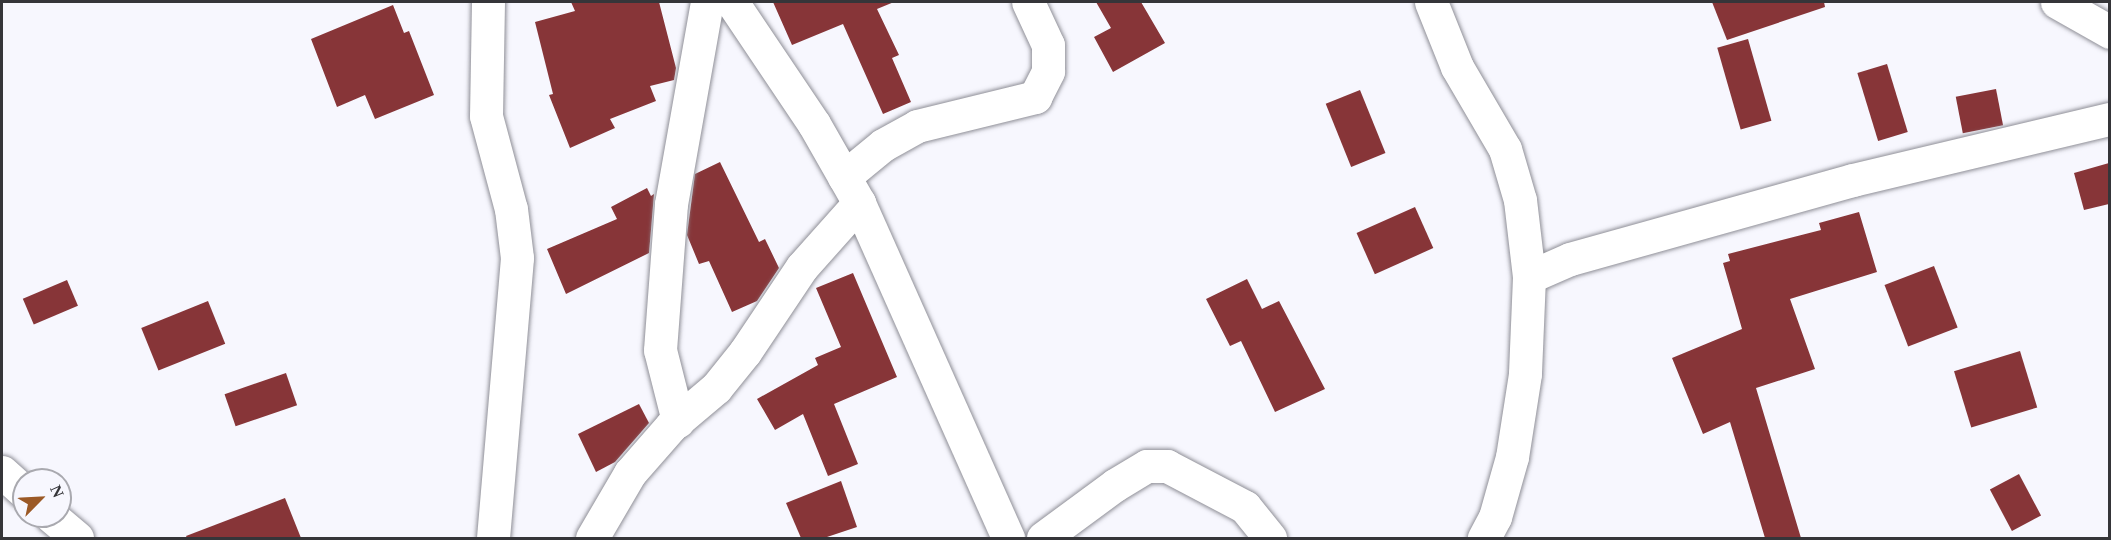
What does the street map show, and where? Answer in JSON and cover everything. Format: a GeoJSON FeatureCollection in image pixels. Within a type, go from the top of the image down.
{"type":"FeatureCollection","features":[{"type":"Feature","properties":{"kind":"street"},"geometry":{"type":"LineString","coordinates":[[488,2],[486,116],[511,209],[517,258],[493,538]]}},
{"type":"Feature","properties":{"kind":"street"},"geometry":{"type":"LineString","coordinates":[[678,421],[660,350],[671,204],[707,2]]}},
{"type":"Feature","properties":{"kind":"street"},"geometry":{"type":"LineString","coordinates":[[732,2],[807,115],[852,190],[1008,538]]}},
{"type":"Feature","properties":{"kind":"street"},"geometry":{"type":"LineString","coordinates":[[592,538],[630,473],[678,421],[716,388],[745,352],[883,146],[917,126],[1035,97],[1048,71],[1048,45],[1028,2]]}},
{"type":"Feature","properties":{"kind":"street"},"geometry":{"type":"LineString","coordinates":[[1431,2],[1456,67],[1505,149],[1520,200],[1529,277],[1524,374],[1512,457],[1495,517],[1484,538]]}},
{"type":"Feature","properties":{"kind":"street"},"geometry":{"type":"LineString","coordinates":[[2057,2],[2109,32]]}},
{"type":"Feature","properties":{"kind":"street"},"geometry":{"type":"LineString","coordinates":[[1529,277],[1570,259],[1853,180],[2109,119]]}},
{"type":"Feature","properties":{"kind":"street"},"geometry":{"type":"LineString","coordinates":[[1043,538],[1115,485],[1147,466],[1167,466],[1245,507],[1270,538]]}},
{"type":"Feature","properties":{"kind":"street"},"geometry":{"type":"LineString","coordinates":[[65,528],[77,538]]}},
{"type":"Feature","properties":{"kind":"building"},"geometry":{"type":"Polygon","coordinates":[[[571,2],[659,2],[676,68],[674,80],[650,86],[656,101],[610,119],[615,128],[570,148],[549,95],[553,94],[535,22],[575,11],[571,2]]]}},
{"type":"Feature","properties":{"kind":"building"},"geometry":{"type":"Polygon","coordinates":[[[773,2],[894,2],[877,9],[899,55],[892,58],[911,102],[883,114],[843,24],[792,45],[773,2]]]}},
{"type":"Feature","properties":{"kind":"building"},"geometry":{"type":"Polygon","coordinates":[[[1096,2],[1141,2],[1165,43],[1113,72],[1094,37],[1111,28],[1096,2]]]}},
{"type":"Feature","properties":{"kind":"building"},"geometry":{"type":"Polygon","coordinates":[[[1712,2],[1824,2],[1825,7],[1727,40],[1712,2]]]}},
{"type":"Feature","properties":{"kind":"building"},"geometry":{"type":"Polygon","coordinates":[[[393,5],[404,33],[409,31],[434,95],[375,119],[365,95],[337,107],[311,39],[393,5]]]}},
{"type":"Feature","properties":{"kind":"building"},"geometry":{"type":"Polygon","coordinates":[[[1748,39],[1771,121],[1741,130],[1717,48],[1748,39]]]}},
{"type":"Feature","properties":{"kind":"building"},"geometry":{"type":"Polygon","coordinates":[[[1887,64],[1908,132],[1878,141],[1857,73],[1887,64]]]}},
{"type":"Feature","properties":{"kind":"building"},"geometry":{"type":"Polygon","coordinates":[[[1996,89],[2003,125],[1963,133],[1956,97],[1996,89]]]}},
{"type":"Feature","properties":{"kind":"building"},"geometry":{"type":"Polygon","coordinates":[[[1360,90],[1385,153],[1351,167],[1326,104],[1360,90]]]}},
{"type":"Feature","properties":{"kind":"building"},"geometry":{"type":"Polygon","coordinates":[[[720,162],[759,242],[765,239],[779,268],[757,301],[732,312],[709,261],[699,264],[687,235],[695,174],[720,162]]]}},
{"type":"Feature","properties":{"kind":"building"},"geometry":{"type":"Polygon","coordinates":[[[2109,163],[2109,204],[2084,210],[2074,173],[2109,163]]]}},
{"type":"Feature","properties":{"kind":"building"},"geometry":{"type":"Polygon","coordinates":[[[647,188],[651,196],[654,194],[649,253],[566,294],[547,249],[617,219],[611,207],[647,188]]]}},
{"type":"Feature","properties":{"kind":"building"},"geometry":{"type":"Polygon","coordinates":[[[1415,207],[1433,248],[1375,274],[1357,233],[1415,207]]]}},
{"type":"Feature","properties":{"kind":"building"},"geometry":{"type":"Polygon","coordinates":[[[1859,212],[1877,272],[1790,299],[1815,369],[1756,388],[1801,538],[1765,538],[1730,422],[1703,434],[1672,358],[1742,329],[1723,263],[1730,261],[1728,254],[1821,230],[1819,223],[1859,212]]]}},
{"type":"Feature","properties":{"kind":"building"},"geometry":{"type":"Polygon","coordinates":[[[1934,266],[1958,328],[1908,347],[1885,285],[1934,266]]]}},
{"type":"Feature","properties":{"kind":"building"},"geometry":{"type":"Polygon","coordinates":[[[853,273],[897,377],[834,404],[858,464],[828,476],[803,414],[775,430],[757,399],[818,365],[815,358],[841,347],[816,288],[853,273]]]}},
{"type":"Feature","properties":{"kind":"building"},"geometry":{"type":"Polygon","coordinates":[[[1247,279],[1262,309],[1279,301],[1325,389],[1275,412],[1241,341],[1230,346],[1206,299],[1247,279]]]}},
{"type":"Feature","properties":{"kind":"building"},"geometry":{"type":"Polygon","coordinates":[[[67,280],[78,306],[34,325],[23,299],[67,280]]]}},
{"type":"Feature","properties":{"kind":"building"},"geometry":{"type":"Polygon","coordinates":[[[208,301],[225,344],[158,371],[141,328],[208,301]]]}},
{"type":"Feature","properties":{"kind":"building"},"geometry":{"type":"Polygon","coordinates":[[[2020,351],[2037,407],[1971,428],[1954,371],[2020,351]]]}},
{"type":"Feature","properties":{"kind":"building"},"geometry":{"type":"Polygon","coordinates":[[[286,373],[297,405],[236,426],[225,394],[286,373]]]}},
{"type":"Feature","properties":{"kind":"building"},"geometry":{"type":"Polygon","coordinates":[[[639,404],[649,423],[615,462],[596,472],[578,434],[639,404]]]}},
{"type":"Feature","properties":{"kind":"building"},"geometry":{"type":"Polygon","coordinates":[[[2019,474],[2041,515],[2012,531],[1990,489],[2019,474]]]}},
{"type":"Feature","properties":{"kind":"building"},"geometry":{"type":"Polygon","coordinates":[[[841,481],[857,527],[824,538],[801,538],[786,503],[841,481]]]}},
{"type":"Feature","properties":{"kind":"building"},"geometry":{"type":"Polygon","coordinates":[[[285,498],[301,538],[187,538],[186,536],[285,498]]]}}]}
